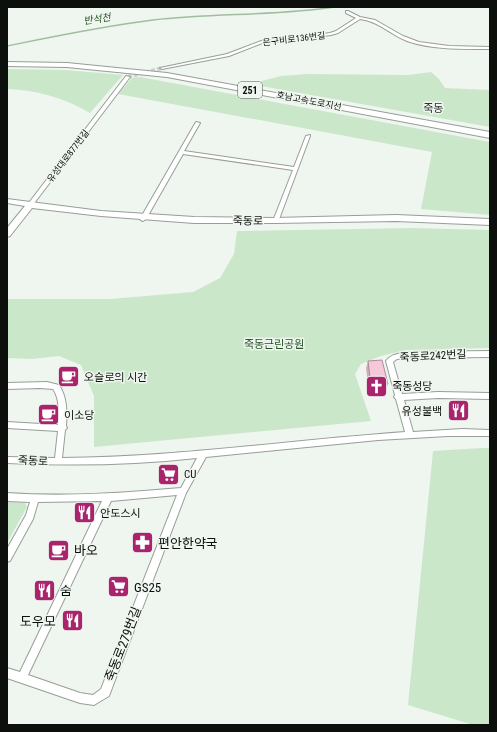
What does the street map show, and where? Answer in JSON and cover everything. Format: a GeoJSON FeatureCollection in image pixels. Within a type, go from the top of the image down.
{"type":"FeatureCollection","features":[{"type":"Feature","properties":{"kind":"highway","name":"호남고속도로지선"},"geometry":{"type":"LineString","coordinates":[[7,60],[69,62],[167,72],[490,131]]}},
{"type":"Feature","properties":{"kind":"highway","name":"호남고속도로지선"},"geometry":{"type":"LineString","coordinates":[[7,64],[67,65],[167,75],[490,135]]}},
{"type":"Feature","properties":{"kind":"street"},"geometry":{"type":"LineString","coordinates":[[347,12],[359,18],[380,23],[400,36],[418,42],[490,48]]}},
{"type":"Feature","properties":{"kind":"street","name":"은구비로136번길"},"geometry":{"type":"LineString","coordinates":[[162,68],[231,54],[264,41],[280,42],[331,34],[337,32],[359,18]]}},
{"type":"Feature","properties":{"kind":"street","name":"유성대로877번길"},"geometry":{"type":"LineString","coordinates":[[7,234],[128,77]]}},
{"type":"Feature","properties":{"kind":"street"},"geometry":{"type":"LineString","coordinates":[[143,219],[198,123]]}},
{"type":"Feature","properties":{"kind":"street"},"geometry":{"type":"LineString","coordinates":[[276,221],[308,136]]}},
{"type":"Feature","properties":{"kind":"street"},"geometry":{"type":"LineString","coordinates":[[181,152],[295,169]]}},
{"type":"Feature","properties":{"kind":"street","name":"죽동로"},"geometry":{"type":"LineString","coordinates":[[7,201],[77,213],[143,219],[276,221],[396,218],[490,222]]}},
{"type":"Feature","properties":{"kind":"street","name":"죽동로242번길"},"geometry":{"type":"LineString","coordinates":[[410,435],[389,361],[395,357],[406,355],[490,354]]}},
{"type":"Feature","properties":{"kind":"street"},"geometry":{"type":"LineString","coordinates":[[7,386],[47,384],[56,387],[60,393],[63,428],[58,462]]}},
{"type":"Feature","properties":{"kind":"street"},"geometry":{"type":"LineString","coordinates":[[398,397],[445,395],[490,396]]}},
{"type":"Feature","properties":{"kind":"street"},"geometry":{"type":"LineString","coordinates":[[7,425],[63,428]]}},
{"type":"Feature","properties":{"kind":"street","name":"죽동로"},"geometry":{"type":"LineString","coordinates":[[7,460],[58,462],[125,461],[331,441],[410,435],[490,433]]}},
{"type":"Feature","properties":{"kind":"street","name":"죽동로279번길"},"geometry":{"type":"LineString","coordinates":[[7,673],[80,698],[94,700],[104,692],[183,491],[204,454]]}},
{"type":"Feature","properties":{"kind":"street"},"geometry":{"type":"LineString","coordinates":[[7,497],[35,499],[108,498],[183,491]]}},
{"type":"Feature","properties":{"kind":"street"},"geometry":{"type":"LineString","coordinates":[[22,678],[108,498]]}},
{"type":"Feature","properties":{"kind":"street"},"geometry":{"type":"LineString","coordinates":[[7,558],[30,516],[35,499]]}},
{"type":"Feature","properties":{"kind":"green space"},"geometry":{"type":"Polygon","coordinates":[[[7,69],[66,70],[123,75],[90,113],[71,103],[50,96],[29,91],[7,89],[7,69]]]}},
{"type":"Feature","properties":{"kind":"green space"},"geometry":{"type":"Polygon","coordinates":[[[431,72],[439,79],[445,88],[490,90],[490,127],[250,84],[281,76],[307,74],[408,75],[431,72]]]}},
{"type":"Feature","properties":{"kind":"green space"},"geometry":{"type":"Polygon","coordinates":[[[140,77],[490,142],[490,215],[421,209],[432,152],[118,94],[132,78],[140,77]]]}},
{"type":"Feature","properties":{"kind":"green space","name":"죽동근린공원"},"geometry":{"type":"Polygon","coordinates":[[[412,228],[490,230],[490,348],[406,350],[381,356],[361,364],[355,374],[371,421],[94,447],[94,396],[81,365],[59,356],[32,359],[7,358],[7,299],[110,299],[193,292],[220,278],[234,254],[237,231],[412,228]]]}},
{"type":"Feature","properties":{"kind":"green space"},"geometry":{"type":"Polygon","coordinates":[[[490,448],[490,725],[473,725],[408,705],[433,451],[490,448]]]}},
{"type":"Feature","properties":{"kind":"green space"},"geometry":{"type":"Polygon","coordinates":[[[7,502],[25,503],[27,507],[7,543],[7,502]]]}},
{"type":"Feature","properties":{"kind":"building"},"geometry":{"type":"Polygon","coordinates":[[[382,360],[388,384],[371,385],[368,361],[382,360]]]}},
{"type":"Feature","properties":{"kind":"waterway","name":"반석천"},"geometry":{"type":"LineString","coordinates":[[7,46],[135,22],[199,16],[290,12],[335,7]]}},
{"type":"Feature","properties":{"kind":"tunnel"},"geometry":{"type":"LineString","coordinates":[[128,77],[162,68]]}},
{"type":"Feature","properties":{"kind":"place","name":"오슬로의 시간"},"geometry":{"type":"Point","coordinates":[68,377]}},
{"type":"Feature","properties":{"kind":"place","name":"죽동성당"},"geometry":{"type":"Point","coordinates":[376,386]}},
{"type":"Feature","properties":{"kind":"place","name":"유성불백"},"geometry":{"type":"Point","coordinates":[458,411]}},
{"type":"Feature","properties":{"kind":"place","name":"이소당"},"geometry":{"type":"Point","coordinates":[48,415]}},
{"type":"Feature","properties":{"kind":"place","name":"CU"},"geometry":{"type":"Point","coordinates":[168,474]}},
{"type":"Feature","properties":{"kind":"place","name":"안도스시"},"geometry":{"type":"Point","coordinates":[84,513]}},
{"type":"Feature","properties":{"kind":"place","name":"편안한약국"},"geometry":{"type":"Point","coordinates":[142,543]}},
{"type":"Feature","properties":{"kind":"place","name":"바오"},"geometry":{"type":"Point","coordinates":[58,550]}},
{"type":"Feature","properties":{"kind":"place","name":"GS25"},"geometry":{"type":"Point","coordinates":[118,587]}},
{"type":"Feature","properties":{"kind":"place","name":"숨"},"geometry":{"type":"Point","coordinates":[44,590]}},
{"type":"Feature","properties":{"kind":"place","name":"도우모"},"geometry":{"type":"Point","coordinates":[72,621]}},
{"type":"Feature","properties":{"kind":"district","name":"죽동"},"geometry":{"type":"Point","coordinates":[433,108]}}]}
